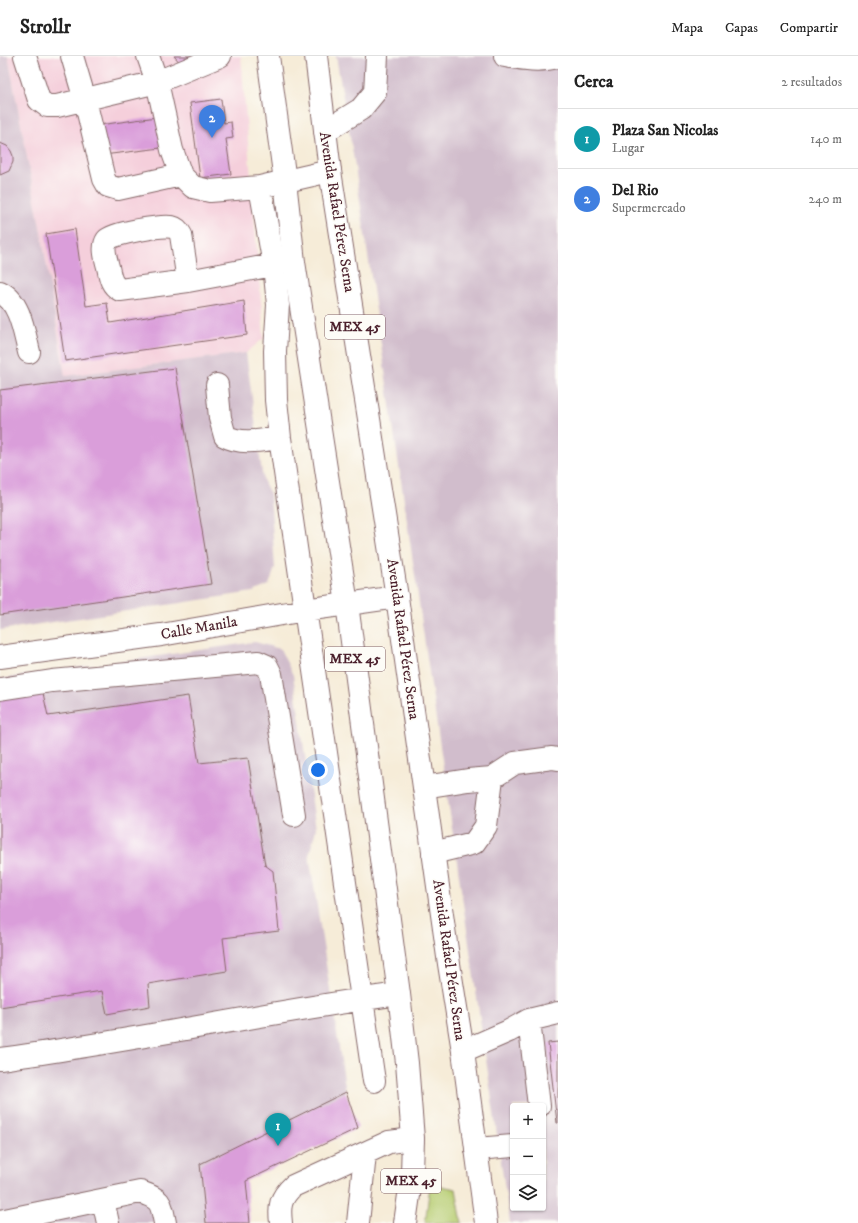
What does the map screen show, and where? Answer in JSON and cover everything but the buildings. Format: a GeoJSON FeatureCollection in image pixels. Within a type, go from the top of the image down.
{"type":"FeatureCollection","features":[{"type":"Feature","properties":{"kind":"main road"},"geometry":{"type":"LineString","coordinates":[[25,56],[39,100],[47,106],[57,106],[156,82],[220,56]]}},
{"type":"Feature","properties":{"kind":"main road"},"geometry":{"type":"LineString","coordinates":[[72,56],[104,179],[108,186],[118,189],[181,175]]}},
{"type":"Feature","properties":{"kind":"main road"},"geometry":{"type":"LineString","coordinates":[[148,56],[156,82],[172,150],[181,175],[193,187],[210,191],[260,187],[330,171]]}},
{"type":"Feature","properties":{"kind":"main road","name":"MEX 45"},"geometry":{"type":"LineString","coordinates":[[268,56],[285,181],[284,263],[347,604],[399,994],[407,1062],[413,1139],[412,1174],[406,1223]]}},
{"type":"Feature","properties":{"kind":"main road","name":"Avenida Rafael Pérez Serna"},"geometry":{"type":"LineString","coordinates":[[316,56],[330,171],[397,597],[463,1051],[486,1223]]}},
{"type":"Feature","properties":{"kind":"main road"},"geometry":{"type":"LineString","coordinates":[[325,131],[361,109],[375,92],[377,56]]}},
{"type":"Feature","properties":{"kind":"main road"},"geometry":{"type":"LineString","coordinates":[[505,56],[546,60],[558,57]]}},
{"type":"Feature","properties":{"kind":"main road"},"geometry":{"type":"LineString","coordinates":[[260,187],[284,263],[278,305],[275,351],[276,400],[280,438],[374,1081]]}},
{"type":"Feature","properties":{"kind":"main road"},"geometry":{"type":"LineString","coordinates":[[188,281],[284,263]]}},
{"type":"Feature","properties":{"kind":"main road"},"geometry":{"type":"LineString","coordinates":[[0,292],[6,295],[14,306],[21,322],[29,352]]}},
{"type":"Feature","properties":{"kind":"main road"},"geometry":{"type":"LineString","coordinates":[[217,385],[220,418],[225,436],[231,440],[242,441],[280,438]]}},
{"type":"Feature","properties":{"kind":"main road","name":"Calle Manila"},"geometry":{"type":"LineString","coordinates":[[0,657],[161,635],[305,610],[397,597]]}},
{"type":"Feature","properties":{"kind":"main road"},"geometry":{"type":"LineString","coordinates":[[0,689],[52,681],[258,662],[267,666],[271,674],[294,815]]}},
{"type":"Feature","properties":{"kind":"main road"},"geometry":{"type":"LineString","coordinates":[[424,787],[492,778],[515,763],[552,758],[558,759]]}},
{"type":"Feature","properties":{"kind":"main road"},"geometry":{"type":"LineString","coordinates":[[434,853],[474,843],[486,826],[492,778]]}},
{"type":"Feature","properties":{"kind":"main road"},"geometry":{"type":"LineString","coordinates":[[0,1059],[134,1039],[399,994]]}},
{"type":"Feature","properties":{"kind":"main road"},"geometry":{"type":"LineString","coordinates":[[463,1051],[509,1031],[529,1020],[558,1013]]}},
{"type":"Feature","properties":{"kind":"main road"},"geometry":{"type":"LineString","coordinates":[[529,1020],[539,1103]]}},
{"type":"Feature","properties":{"kind":"main road"},"geometry":{"type":"LineString","coordinates":[[281,1223],[280,1204],[283,1196],[293,1186],[389,1142],[413,1139]]}},
{"type":"Feature","properties":{"kind":"main road"},"geometry":{"type":"LineString","coordinates":[[476,1150],[510,1146]]}},
{"type":"Feature","properties":{"kind":"main road"},"geometry":{"type":"LineString","coordinates":[[358,1223],[365,1154]]}},
{"type":"Feature","properties":{"kind":"main road"},"geometry":{"type":"LineString","coordinates":[[0,1221],[140,1192],[154,1197],[161,1204],[165,1223]]}},
{"type":"Feature","properties":{"kind":"main road"},"geometry":{"type":"LineString","coordinates":[[103,1200],[108,1223]]}},
{"type":"Feature","properties":{"kind":"shaded area"},"geometry":{"type":"Polygon","coordinates":[[[0,56],[8,56],[41,232],[65,376],[246,353],[263,480],[270,494],[275,568],[269,585],[253,592],[0,630],[0,56]]]}},
{"type":"Feature","properties":{"kind":"shaded area"},"geometry":{"type":"Polygon","coordinates":[[[8,56],[241,56],[264,338],[246,353],[65,376],[41,232],[8,56]]]}},
{"type":"Feature","properties":{"kind":"shaded area"},"geometry":{"type":"Polygon","coordinates":[[[336,56],[558,56],[558,1223],[510,1223],[354,160],[336,56]]]}},
{"type":"Feature","properties":{"kind":"shaded area"},"geometry":{"type":"Polygon","coordinates":[[[255,642],[280,649],[293,675],[316,829],[309,855],[346,1092],[200,1164],[206,1223],[0,1223],[0,679],[255,642]]]}},
{"type":"Feature","properties":{"kind":"green space"},"geometry":{"type":"Polygon","coordinates":[[[430,1186],[442,1186],[456,1189],[462,1223],[425,1223],[430,1186]]]}},
{"type":"Feature","properties":{"kind":"place","name":"Del Rio"},"geometry":{"type":"Point","coordinates":[212,138]}},
{"type":"Feature","properties":{"kind":"place","name":"Plaza San Nicolas"},"geometry":{"type":"Point","coordinates":[278,1146]}}]}
